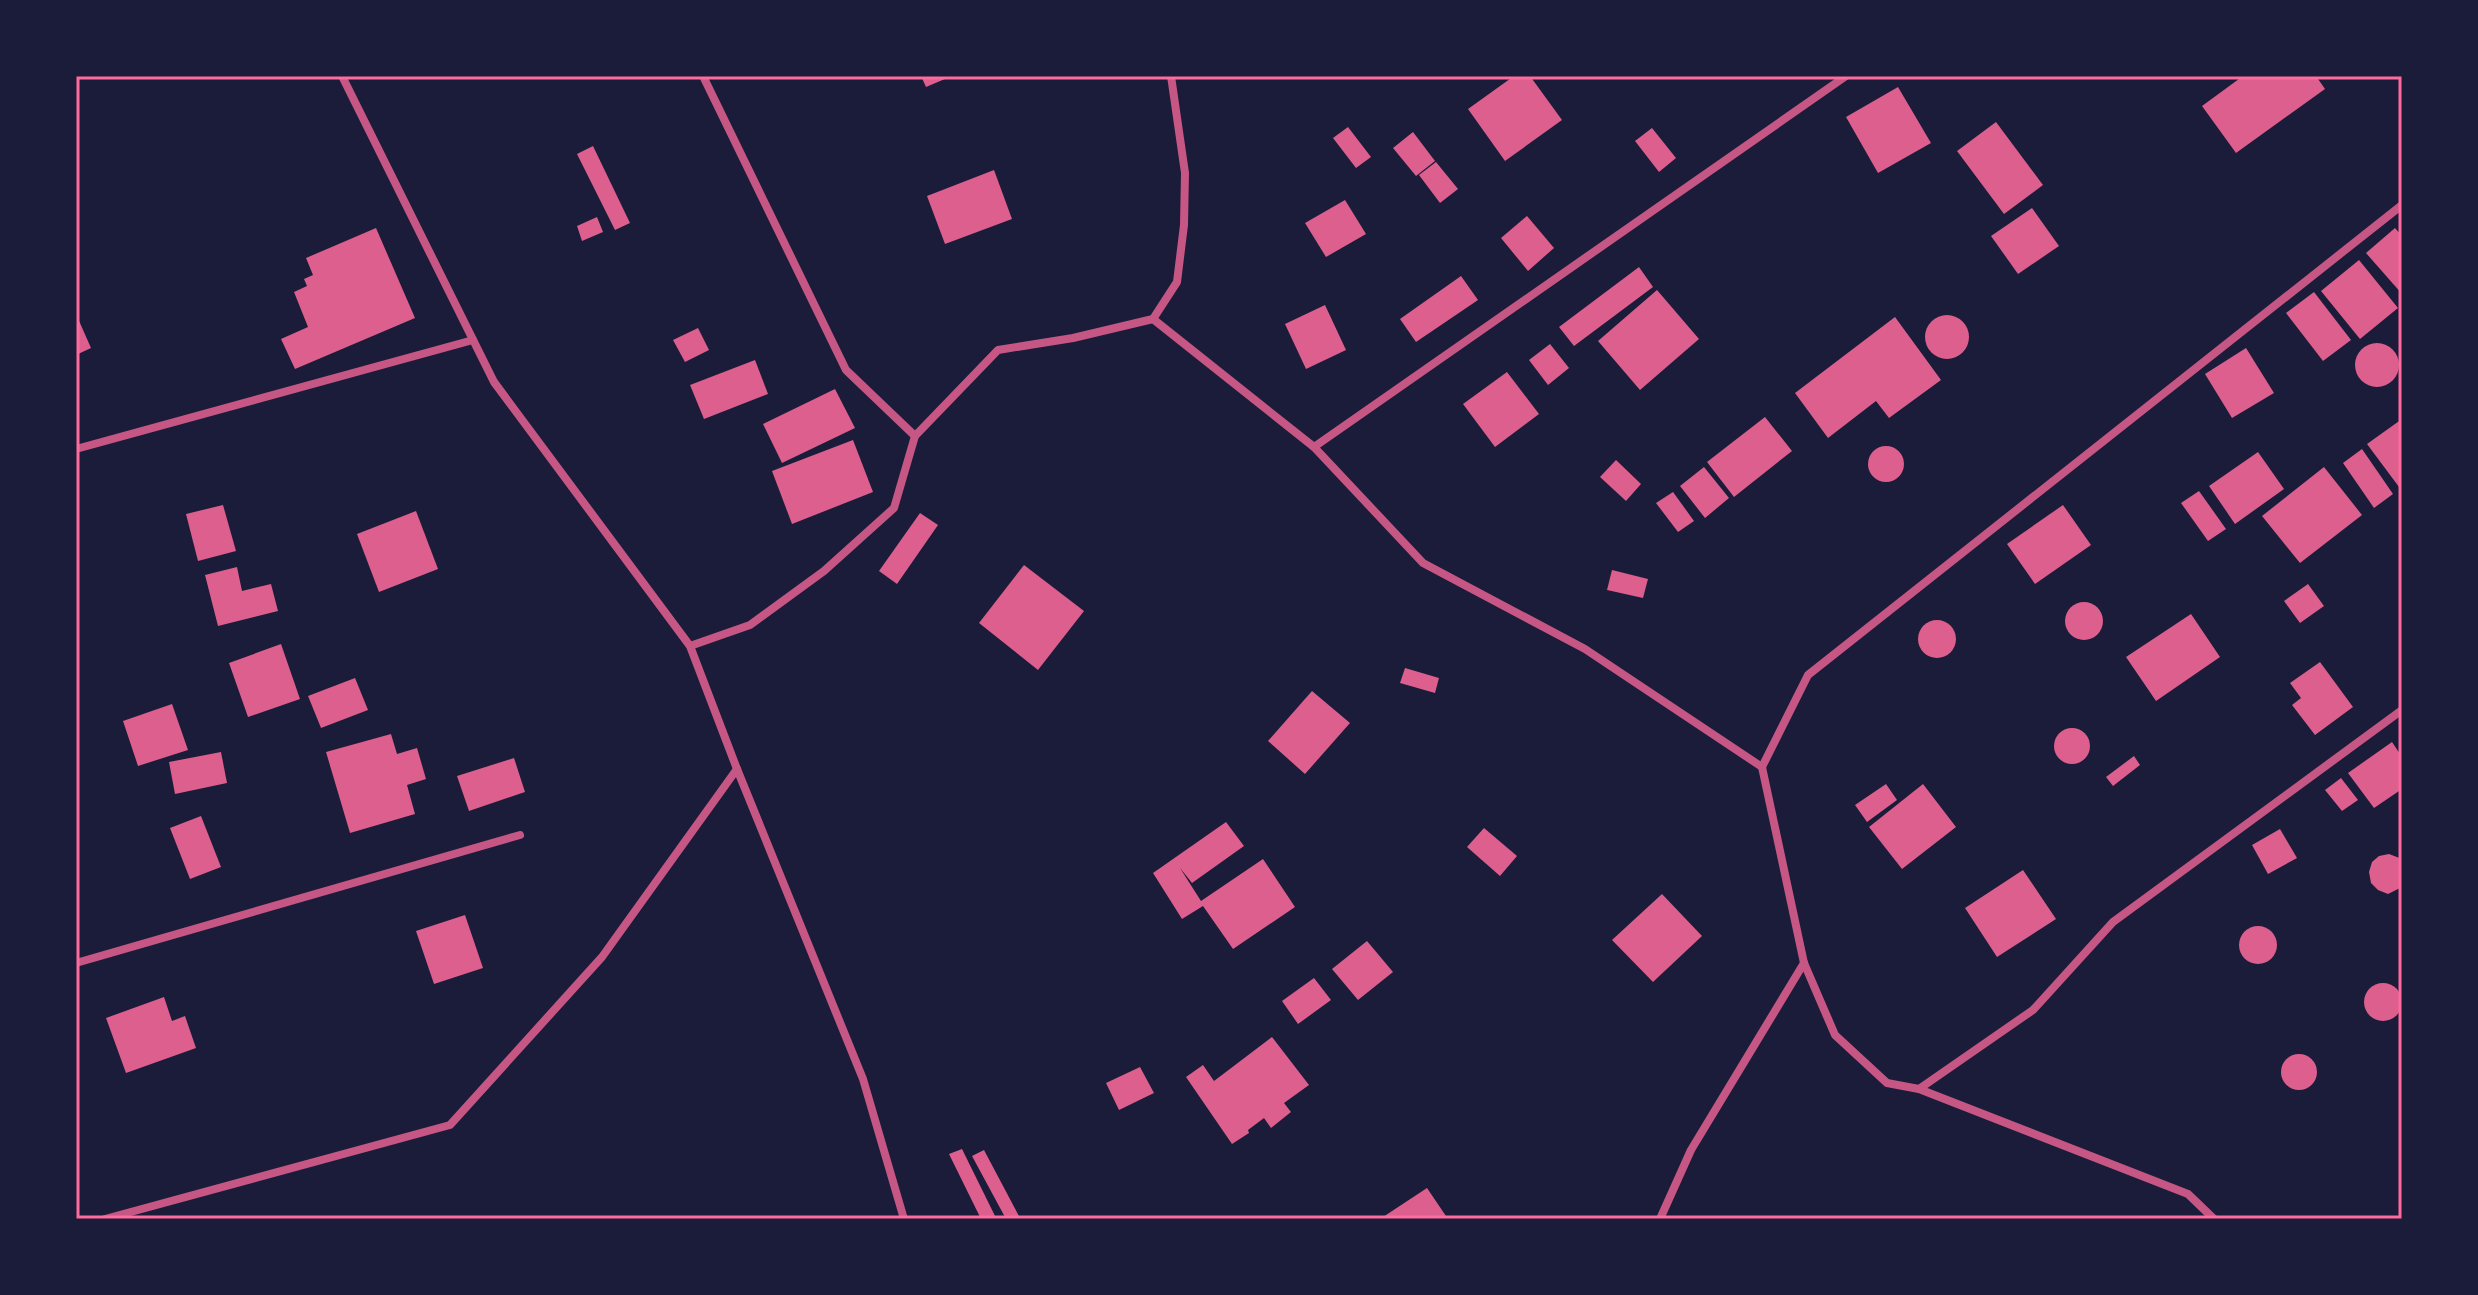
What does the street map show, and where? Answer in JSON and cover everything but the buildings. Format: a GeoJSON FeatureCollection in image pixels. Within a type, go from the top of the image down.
{"type":"FeatureCollection","features":[{"type":"Feature","properties":{"kind":"street"},"geometry":{"type":"LineString","coordinates":[[342,76],[494,382],[690,646],[863,1079],[904,1219]]}},
{"type":"Feature","properties":{"kind":"street"},"geometry":{"type":"LineString","coordinates":[[703,76],[846,370],[915,436]]}},
{"type":"Feature","properties":{"kind":"street"},"geometry":{"type":"LineString","coordinates":[[690,646],[750,625],[824,571],[894,508],[915,436],[998,350],[1073,338],[1153,319],[1177,282],[1184,225],[1185,173],[1171,76]]}},
{"type":"Feature","properties":{"kind":"street"},"geometry":{"type":"LineString","coordinates":[[1314,447],[1846,76]]}},
{"type":"Feature","properties":{"kind":"street"},"geometry":{"type":"LineString","coordinates":[[2214,1219],[2188,1194],[1919,1089],[1887,1083],[1835,1035],[1804,963],[1762,767],[1808,675],[2402,205]]}},
{"type":"Feature","properties":{"kind":"street"},"geometry":{"type":"LineString","coordinates":[[1153,319],[1314,447],[1423,563],[1585,649],[1762,767]]}},
{"type":"Feature","properties":{"kind":"street"},"geometry":{"type":"LineString","coordinates":[[76,449],[473,340]]}},
{"type":"Feature","properties":{"kind":"street"},"geometry":{"type":"LineString","coordinates":[[1919,1089],[2033,1010],[2113,922],[2402,710]]}},
{"type":"Feature","properties":{"kind":"street"},"geometry":{"type":"LineString","coordinates":[[105,1219],[450,1125],[602,957],[737,769]]}},
{"type":"Feature","properties":{"kind":"street"},"geometry":{"type":"LineString","coordinates":[[76,963],[520,835]]}},
{"type":"Feature","properties":{"kind":"street"},"geometry":{"type":"LineString","coordinates":[[1660,1219],[1691,1150],[1804,963]]}}]}
